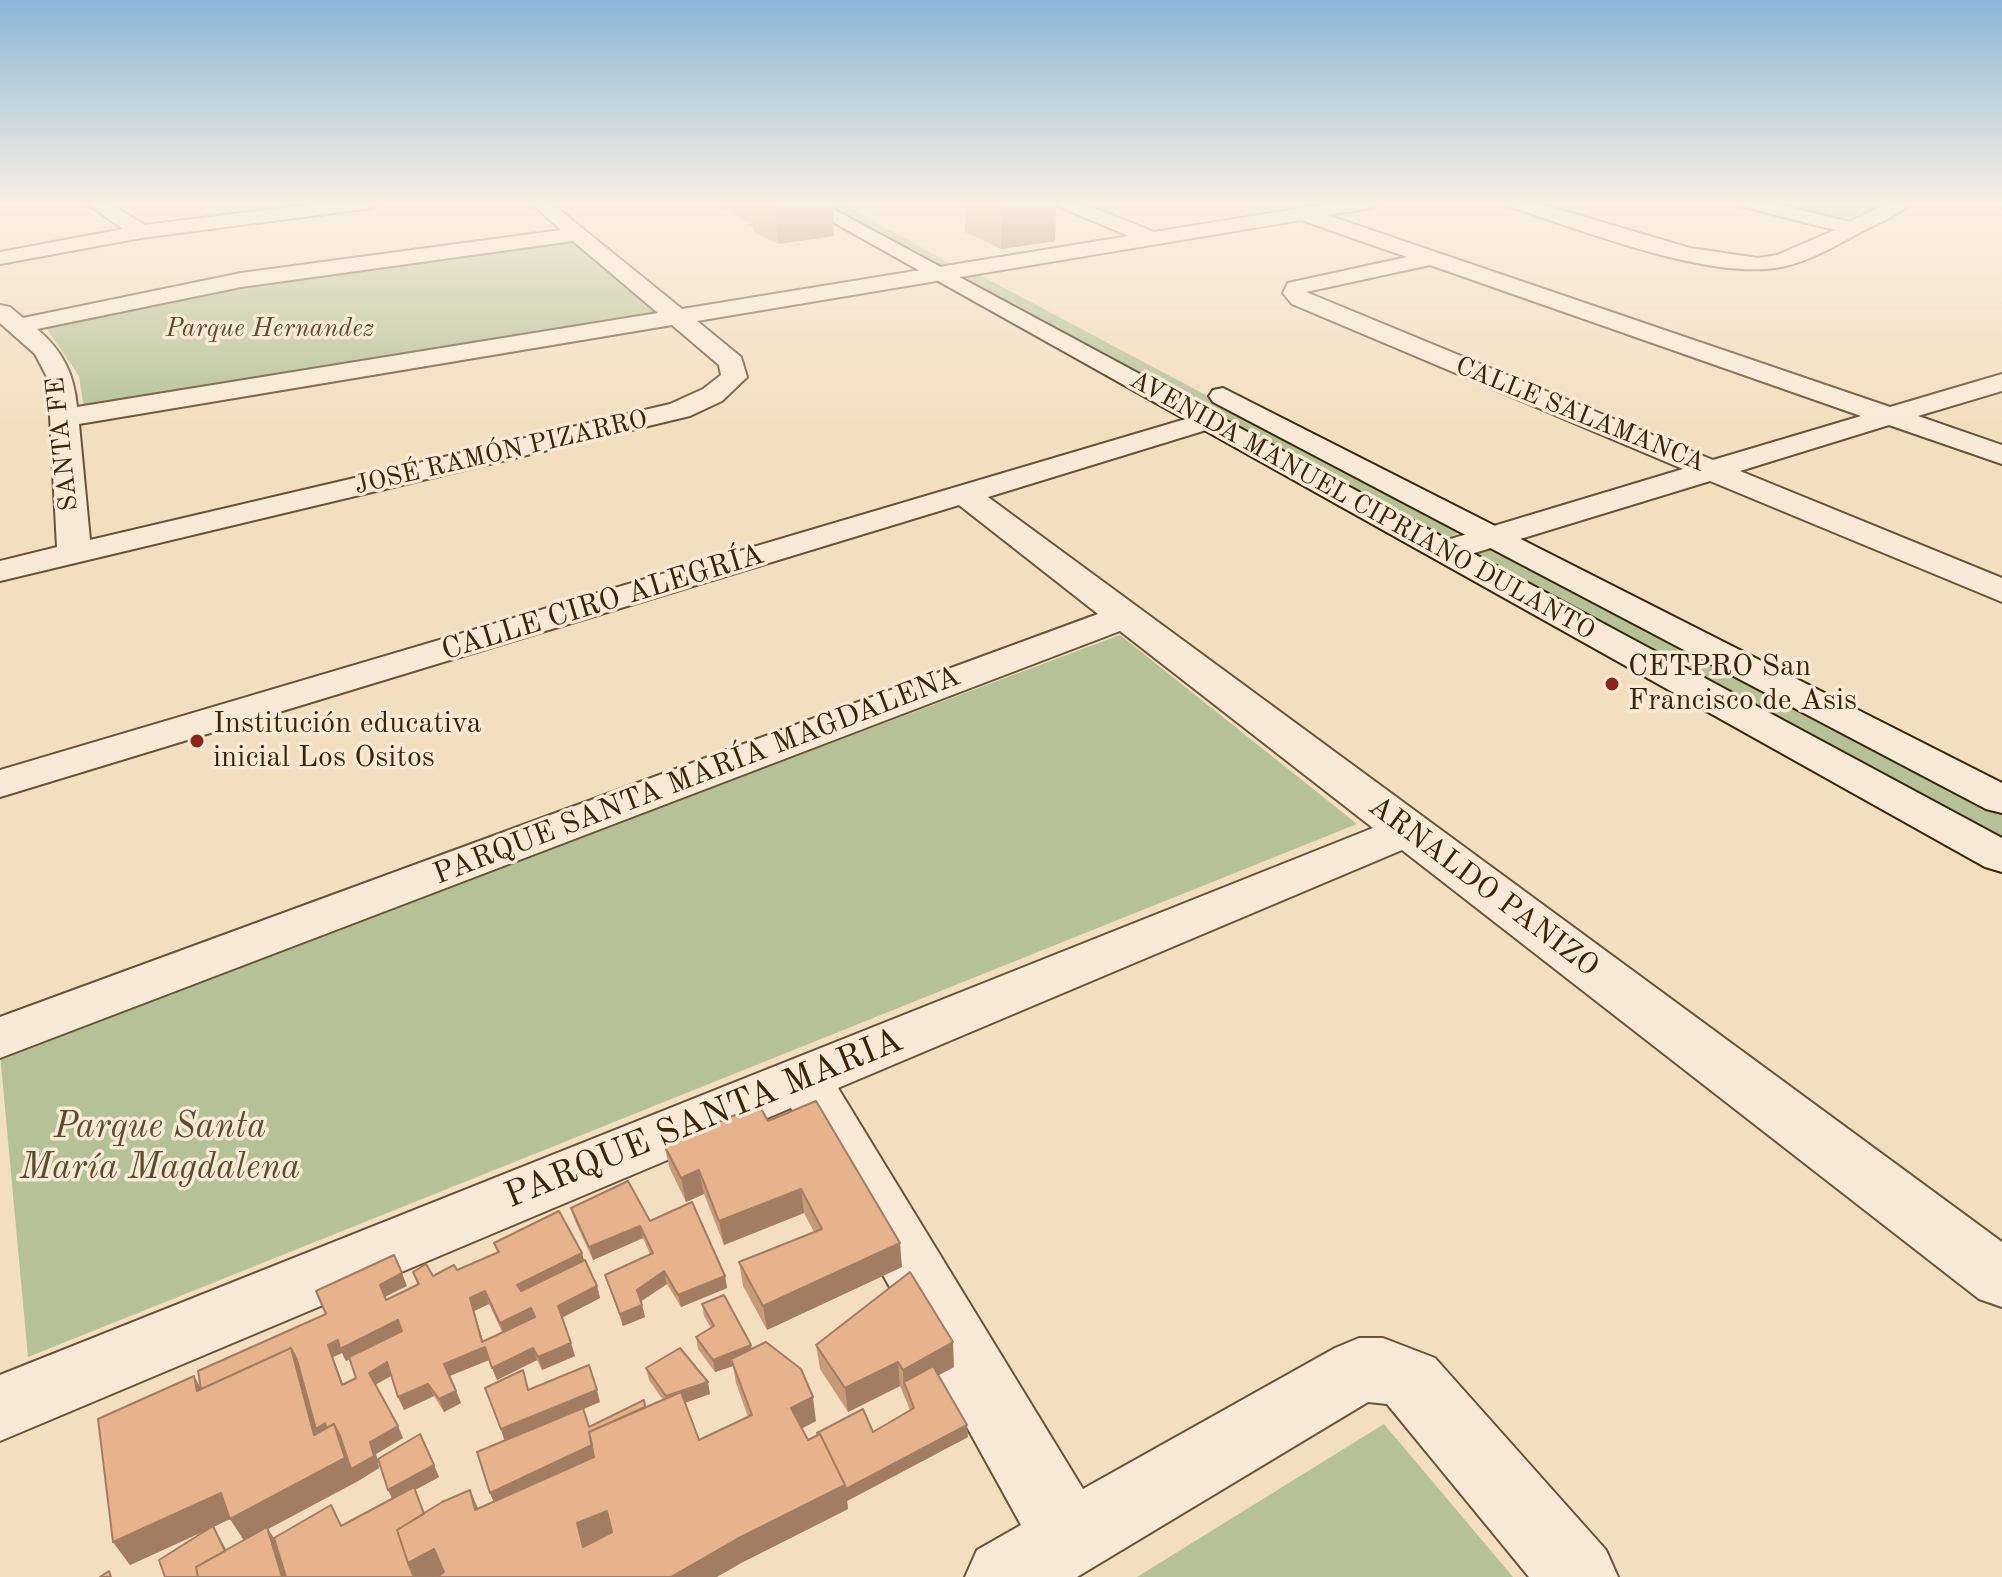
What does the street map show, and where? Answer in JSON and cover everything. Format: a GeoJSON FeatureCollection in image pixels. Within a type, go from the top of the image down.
{"type":"FeatureCollection","features":[{"type":"Feature","properties":{"kind":"street"},"geometry":{"type":"LineString","coordinates":[[9,318],[273,276]]}},
{"type":"Feature","properties":{"kind":"street","name":"JOSÉ RAMÓN PIZARRO"},"geometry":{"type":"LineString","coordinates":[[0,571],[671,413],[704,401],[722,390],[734,377],[732,362],[628,276]]}},
{"type":"Feature","properties":{"kind":"street"},"geometry":{"type":"LineString","coordinates":[[63,418],[927,276]]}},
{"type":"Feature","properties":{"kind":"street","name":"AVENIDA MANUEL CIPRIANO DULANTO"},"geometry":{"type":"LineString","coordinates":[[940,276],[2002,857]]}},
{"type":"Feature","properties":{"kind":"street","name":"AVENIDA MANUEL CIPRIANO DULANTO"},"geometry":{"type":"LineString","coordinates":[[989,276],[2002,800]]}},
{"type":"Feature","properties":{"kind":"street","name":"CALLE SALAMANCA"},"geometry":{"type":"LineString","coordinates":[[1347,276],[1307,284],[1296,288],[1294,293],[1300,299],[2002,591]]}},
{"type":"Feature","properties":{"kind":"street"},"geometry":{"type":"LineString","coordinates":[[1483,276],[2002,455]]}},
{"type":"Feature","properties":{"kind":"street","name":"SANTA FE"},"geometry":{"type":"LineString","coordinates":[[9,318],[46,350],[61,379],[74,554]]}},
{"type":"Feature","properties":{"kind":"street"},"geometry":{"type":"LineString","coordinates":[[1446,551],[1710,468],[2002,382]]}},
{"type":"Feature","properties":{"kind":"street","name":"CALLE CIRO ALEGRÍA"},"geometry":{"type":"LineString","coordinates":[[0,784],[1206,421]]}},
{"type":"Feature","properties":{"kind":"street","name":"ARNALDO PANIZO"},"geometry":{"type":"LineString","coordinates":[[965,495],[2002,1279]]}},
{"type":"Feature","properties":{"kind":"street","name":"PARQUE SANTA MARÍA MAGDALENA"},"geometry":{"type":"LineString","coordinates":[[0,1038],[1125,616]]}},
{"type":"Feature","properties":{"kind":"street","name":"PARQUE SANTA MARIA"},"geometry":{"type":"LineString","coordinates":[[0,1408],[1409,830]]}},
{"type":"Feature","properties":{"kind":"street"},"geometry":{"type":"LineString","coordinates":[[803,1079],[1069,1537]]}},
{"type":"Feature","properties":{"kind":"street"},"geometry":{"type":"LineString","coordinates":[[1004,1577],[1359,1370],[1383,1370],[1411,1381],[1579,1577]]}},
{"type":"Feature","properties":{"kind":"green space","name":"Parque Hernandez"},"geometry":{"type":"Polygon","coordinates":[[[313,276],[612,276],[656,313],[84,408],[79,376],[44,325],[313,276]]]}},
{"type":"Feature","properties":{"kind":"green space"},"geometry":{"type":"Polygon","coordinates":[[[981,276],[1462,531],[1450,537],[1436,535],[952,277],[981,276]]]}},
{"type":"Feature","properties":{"kind":"green space"},"geometry":{"type":"Polygon","coordinates":[[[1493,549],[2002,815],[2002,842],[1476,558],[1479,552],[1493,549]]]}},
{"type":"Feature","properties":{"kind":"green space","name":"Parque Santa María Magdalena"},"geometry":{"type":"Polygon","coordinates":[[[1120,635],[1357,824],[28,1357],[0,1054],[1120,635]]]}},
{"type":"Feature","properties":{"kind":"green space"},"geometry":{"type":"Polygon","coordinates":[[[1384,1424],[1513,1577],[1137,1577],[1384,1424]]]}},
{"type":"Feature","properties":{"kind":"building"},"geometry":{"type":"Polygon","coordinates":[[[816,1101],[900,1243],[763,1306],[739,1262],[822,1229],[801,1189],[719,1221],[699,1170],[681,1178],[664,1145],[759,1105],[768,1121],[816,1101]]]}},
{"type":"Feature","properties":{"kind":"building"},"geometry":{"type":"Polygon","coordinates":[[[628,1181],[650,1221],[692,1202],[725,1276],[678,1295],[664,1271],[637,1290],[642,1305],[620,1314],[605,1275],[653,1253],[640,1226],[589,1247],[571,1208],[628,1181]]]}},
{"type":"Feature","properties":{"kind":"building"},"geometry":{"type":"Polygon","coordinates":[[[559,1211],[582,1253],[517,1285],[521,1291],[585,1260],[597,1286],[558,1306],[571,1343],[538,1357],[533,1348],[492,1368],[485,1347],[444,1364],[456,1391],[439,1399],[428,1384],[398,1397],[387,1362],[369,1373],[398,1426],[370,1442],[374,1456],[351,1469],[334,1424],[326,1428],[325,1423],[316,1429],[291,1348],[201,1389],[198,1371],[326,1314],[316,1291],[394,1255],[402,1273],[380,1285],[386,1300],[419,1284],[413,1272],[426,1264],[433,1276],[454,1265],[457,1270],[499,1252],[494,1243],[559,1211]],[[485,1291],[470,1298],[482,1342],[535,1317],[531,1308],[500,1323],[485,1291]],[[398,1320],[340,1349],[338,1340],[328,1345],[342,1385],[356,1378],[349,1357],[402,1331],[398,1320]]]}},
{"type":"Feature","properties":{"kind":"building"},"geometry":{"type":"Polygon","coordinates":[[[910,1272],[953,1342],[903,1370],[898,1362],[845,1388],[816,1345],[910,1272]]]}},
{"type":"Feature","properties":{"kind":"building"},"geometry":{"type":"Polygon","coordinates":[[[724,1295],[751,1345],[713,1360],[696,1337],[714,1326],[702,1304],[724,1295]]]}},
{"type":"Feature","properties":{"kind":"building"},"geometry":{"type":"Polygon","coordinates":[[[766,1342],[801,1369],[813,1397],[791,1408],[808,1440],[820,1434],[845,1485],[737,1539],[671,1577],[437,1577],[444,1572],[434,1549],[408,1563],[397,1530],[442,1502],[470,1490],[475,1510],[594,1457],[589,1432],[681,1392],[699,1440],[752,1415],[731,1359],[766,1342]],[[607,1511],[577,1523],[583,1547],[612,1532],[607,1511]]]}},
{"type":"Feature","properties":{"kind":"building"},"geometry":{"type":"Polygon","coordinates":[[[291,1348],[314,1435],[334,1424],[345,1458],[230,1519],[221,1493],[113,1542],[98,1419],[194,1376],[197,1391],[291,1348]]]}},
{"type":"Feature","properties":{"kind":"building"},"geometry":{"type":"Polygon","coordinates":[[[680,1348],[708,1382],[666,1396],[646,1368],[680,1348]]]}},
{"type":"Feature","properties":{"kind":"building"},"geometry":{"type":"Polygon","coordinates":[[[589,1365],[597,1390],[501,1429],[485,1388],[523,1370],[528,1390],[589,1365]]]}},
{"type":"Feature","properties":{"kind":"building"},"geometry":{"type":"Polygon","coordinates":[[[933,1366],[967,1425],[846,1489],[817,1433],[863,1409],[873,1432],[914,1408],[904,1382],[933,1366]]]}},
{"type":"Feature","properties":{"kind":"building"},"geometry":{"type":"Polygon","coordinates":[[[644,1400],[645,1407],[589,1432],[592,1445],[490,1493],[477,1452],[583,1408],[589,1427],[644,1400]]]}},
{"type":"Feature","properties":{"kind":"building"},"geometry":{"type":"Polygon","coordinates":[[[420,1434],[434,1465],[388,1490],[378,1459],[420,1434]]]}},
{"type":"Feature","properties":{"kind":"building"},"geometry":{"type":"Polygon","coordinates":[[[414,1487],[424,1514],[397,1530],[414,1577],[286,1577],[274,1538],[331,1505],[341,1526],[414,1487]]]}},
{"type":"Feature","properties":{"kind":"building"},"geometry":{"type":"Polygon","coordinates":[[[213,1526],[225,1551],[196,1567],[198,1577],[165,1577],[159,1560],[213,1526]]]}},
{"type":"Feature","properties":{"kind":"building"},"geometry":{"type":"Polygon","coordinates":[[[267,1527],[282,1577],[198,1577],[196,1567],[267,1527]]]}},
{"type":"Feature","properties":{"kind":"place","name":"CETPRO San Francisco de Asis"},"geometry":{"type":"Point","coordinates":[1612,684]}},
{"type":"Feature","properties":{"kind":"place","name":"Institución educativa inicial Los Ositos"},"geometry":{"type":"Point","coordinates":[197,741]}}]}
